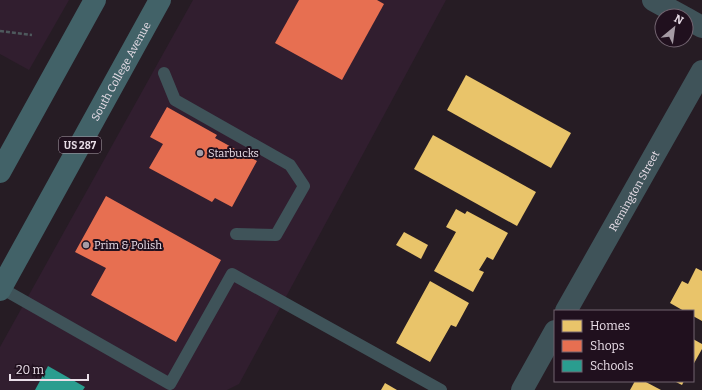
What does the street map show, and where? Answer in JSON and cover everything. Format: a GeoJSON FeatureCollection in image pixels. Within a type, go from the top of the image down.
{"type":"FeatureCollection","features":[{"type":"Feature","properties":{"kind":"highway"},"geometry":{"type":"LineString","coordinates":[[0,172],[95,0]]}},
{"type":"Feature","properties":{"kind":"highway","name":"South College Avenue"},"geometry":{"type":"LineString","coordinates":[[1,289],[160,0]]}},
{"type":"Feature","properties":{"kind":"street"},"geometry":{"type":"LineString","coordinates":[[653,0],[668,8]]}},
{"type":"Feature","properties":{"kind":"street","name":"Remington Street"},"geometry":{"type":"LineString","coordinates":[[567,310],[702,71]]}},
{"type":"Feature","properties":{"kind":"street"},"geometry":{"type":"LineString","coordinates":[[522,390],[554,333]]}},
{"type":"Feature","properties":{"kind":"lane"},"geometry":{"type":"LineString","coordinates":[[164,73],[175,100],[290,165],[304,186],[276,234],[236,234]]}},
{"type":"Feature","properties":{"kind":"lane"},"geometry":{"type":"LineString","coordinates":[[1,289],[170,384],[232,274],[441,390]]}},
{"type":"Feature","properties":{"kind":"path"},"geometry":{"type":"LineString","coordinates":[[0,31],[32,34]]}},
{"type":"Feature","properties":{"kind":"shaded area"},"geometry":{"type":"Polygon","coordinates":[[[0,0],[69,0],[29,70],[0,54],[0,0]]]}},
{"type":"Feature","properties":{"kind":"shaded area"},"geometry":{"type":"Polygon","coordinates":[[[193,0],[446,0],[239,384],[227,390],[0,390],[0,347],[193,0]]]}},
{"type":"Feature","properties":{"kind":"building: Homes"},"geometry":{"type":"Polygon","coordinates":[[[466,75],[571,133],[551,168],[447,110],[466,75]]]}},
{"type":"Feature","properties":{"kind":"building: Homes"},"geometry":{"type":"Polygon","coordinates":[[[433,135],[536,192],[517,226],[414,169],[433,135]]]}},
{"type":"Feature","properties":{"kind":"building: Homes"},"geometry":{"type":"Polygon","coordinates":[[[456,209],[465,214],[467,211],[508,233],[493,260],[487,257],[479,270],[484,272],[473,292],[434,271],[456,232],[446,227],[456,209]]]}},
{"type":"Feature","properties":{"kind":"building: Homes"},"geometry":{"type":"Polygon","coordinates":[[[404,232],[428,245],[421,259],[396,245],[404,232]]]}},
{"type":"Feature","properties":{"kind":"building: Homes"},"geometry":{"type":"Polygon","coordinates":[[[696,268],[702,271],[702,321],[694,317],[694,310],[682,310],[670,303],[682,281],[688,284],[696,268]]]}},
{"type":"Feature","properties":{"kind":"building: Homes"},"geometry":{"type":"Polygon","coordinates":[[[430,281],[469,303],[456,327],[451,325],[430,362],[396,343],[430,281]]]}},
{"type":"Feature","properties":{"kind":"building: Homes"},"geometry":{"type":"Polygon","coordinates":[[[694,340],[702,344],[702,349],[694,363],[694,340]]]}},
{"type":"Feature","properties":{"kind":"building: Homes"},"geometry":{"type":"Polygon","coordinates":[[[634,382],[646,382],[661,390],[630,390],[634,382]]]}},
{"type":"Feature","properties":{"kind":"building: Homes"},"geometry":{"type":"Polygon","coordinates":[[[676,382],[684,382],[682,385],[676,382]]]}},
{"type":"Feature","properties":{"kind":"building: Homes"},"geometry":{"type":"Polygon","coordinates":[[[385,383],[397,390],[381,390],[385,383]]]}},
{"type":"Feature","properties":{"kind":"building: Shops"},"geometry":{"type":"Polygon","coordinates":[[[299,0],[377,0],[384,4],[342,80],[275,43],[299,0]]]}},
{"type":"Feature","properties":{"kind":"building: Shops","name":"Starbucks"},"geometry":{"type":"Polygon","coordinates":[[[167,107],[217,135],[215,138],[257,161],[232,207],[215,198],[212,202],[149,168],[163,144],[150,137],[167,107]]]}},
{"type":"Feature","properties":{"kind":"building: Shops"},"geometry":{"type":"Polygon","coordinates":[[[106,196],[221,260],[176,342],[91,295],[106,268],[75,252],[106,196]]]}},
{"type":"Feature","properties":{"kind":"building: Schools"},"geometry":{"type":"Polygon","coordinates":[[[48,366],[85,387],[83,390],[35,390],[48,366]]]}},
{"type":"Feature","properties":{"kind":"place","name":"Starbucks"},"geometry":{"type":"Point","coordinates":[200,153]}},
{"type":"Feature","properties":{"kind":"place","name":"Prim & Polish"},"geometry":{"type":"Point","coordinates":[86,245]}}]}
